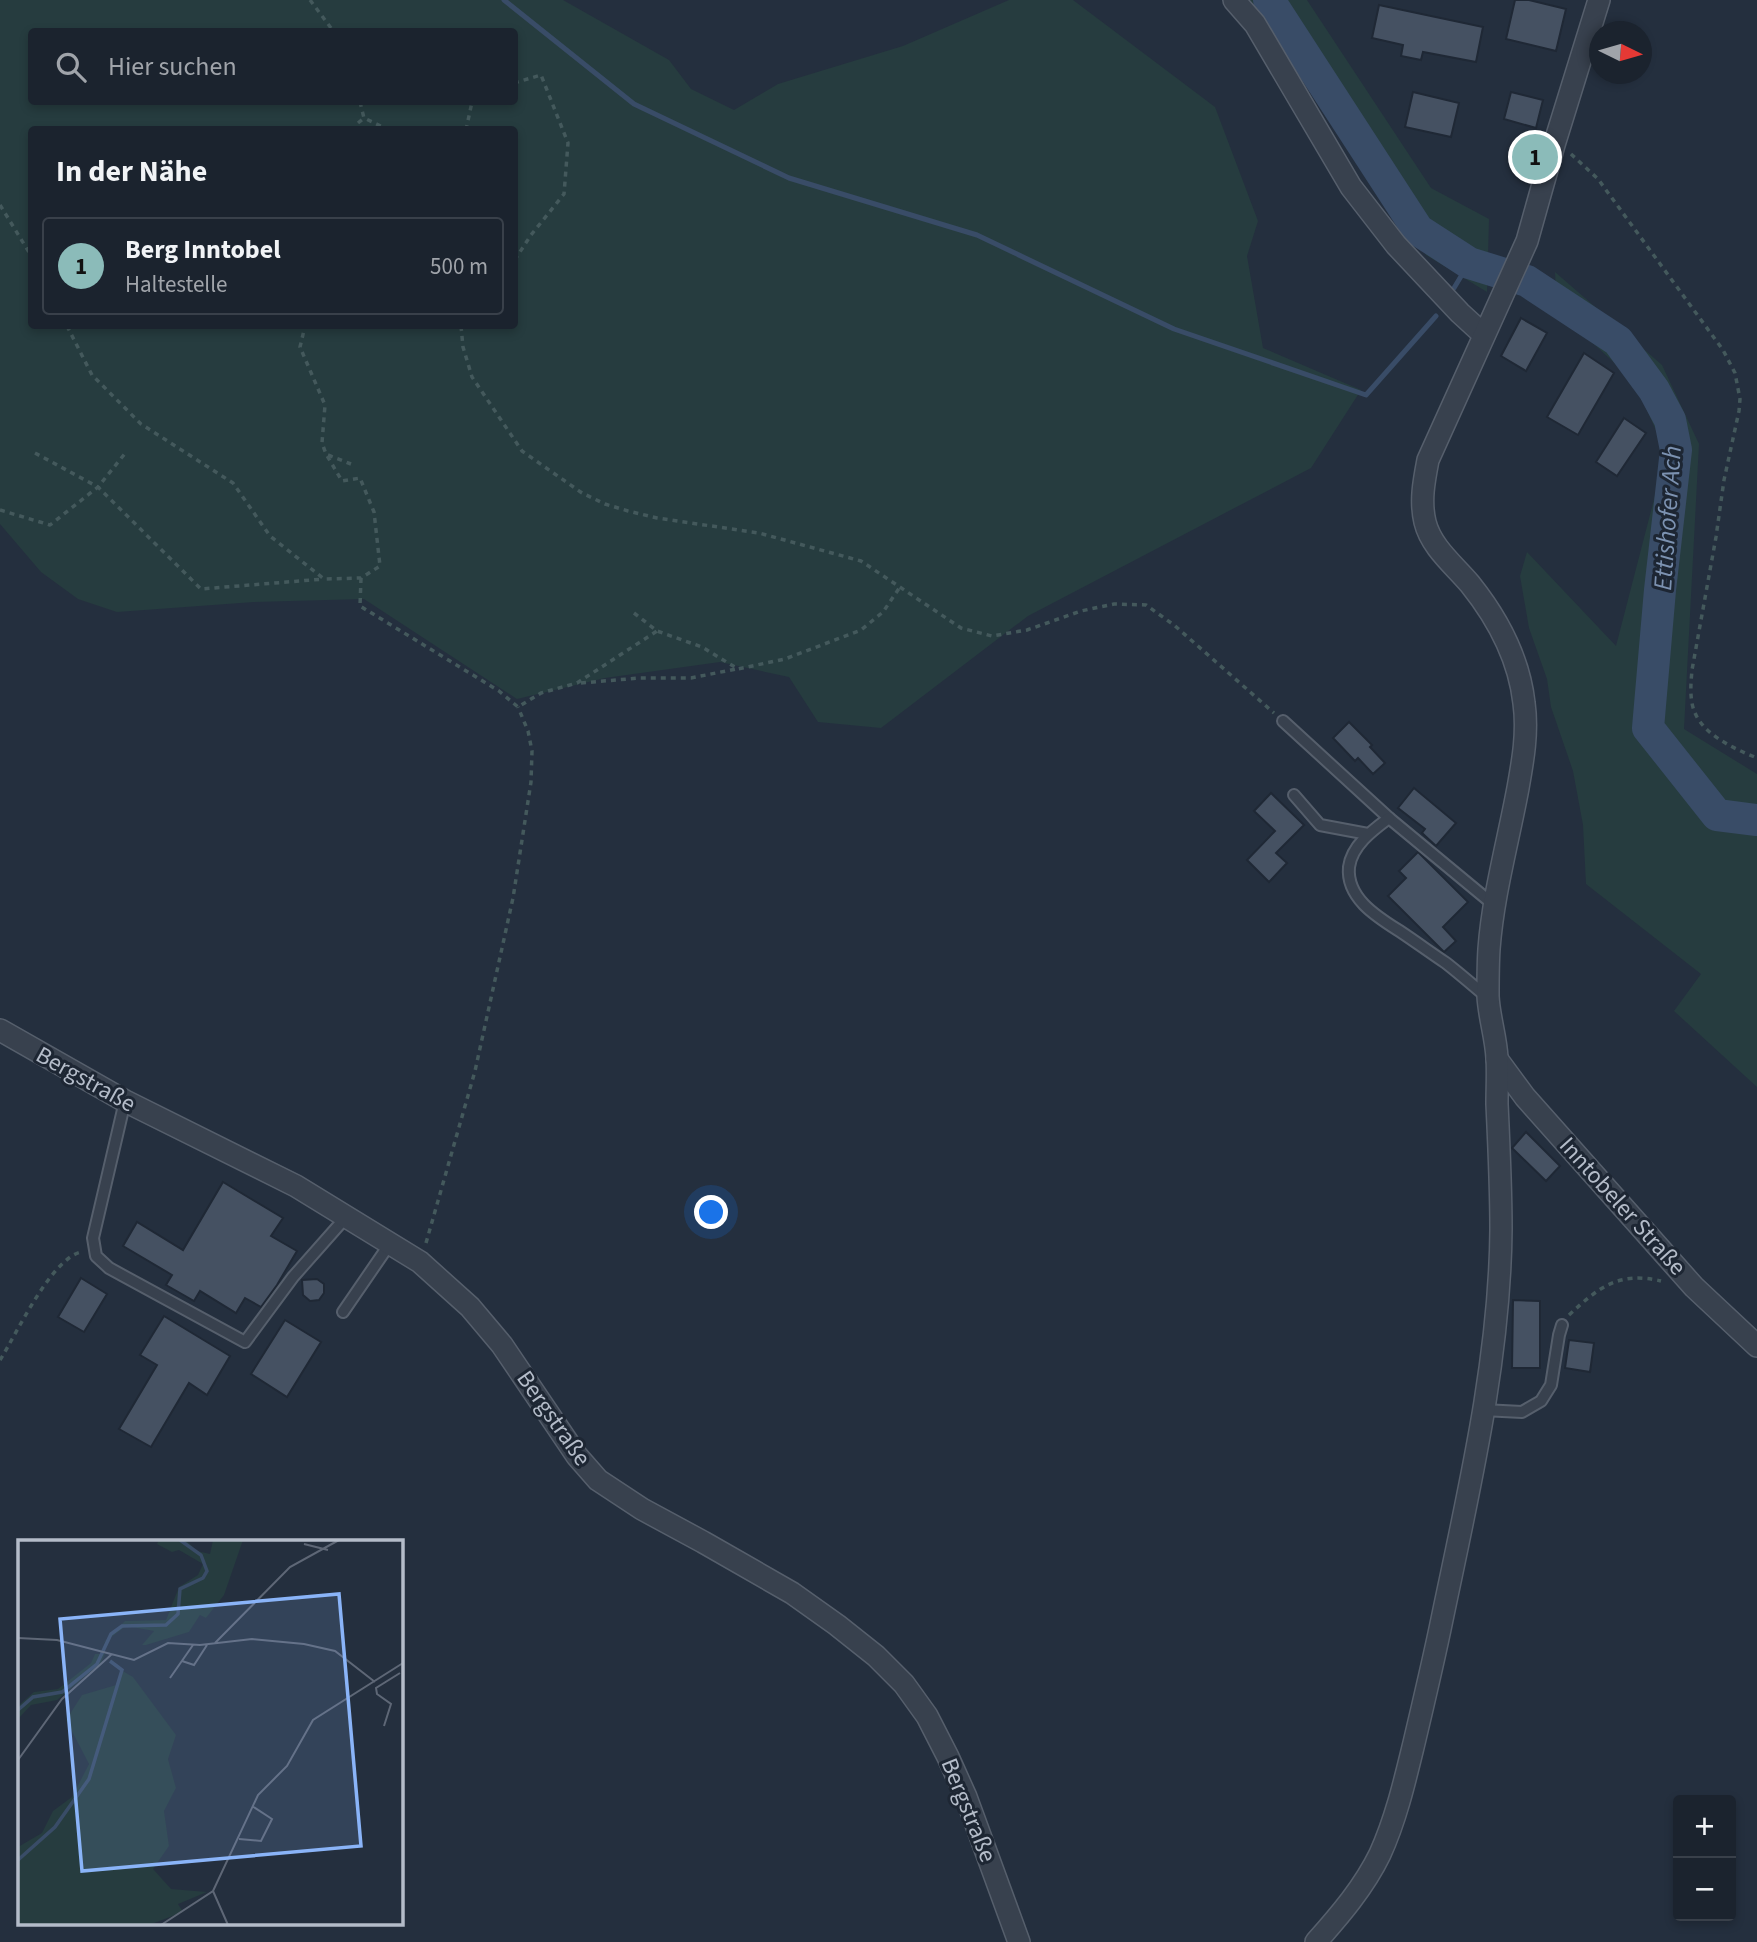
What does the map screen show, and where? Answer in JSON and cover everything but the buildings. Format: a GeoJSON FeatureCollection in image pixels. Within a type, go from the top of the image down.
{"type":"FeatureCollection","features":[{"type":"Feature","properties":{"kind":"street"},"geometry":{"type":"LineString","coordinates":[[1234,0],[1255,24],[1351,187],[1396,245],[1484,335]]}},
{"type":"Feature","properties":{"kind":"street"},"geometry":{"type":"LineString","coordinates":[[1316,1942],[1342,1913],[1366,1879],[1390,1830],[1403,1786],[1431,1669],[1483,1410],[1497,1312],[1501,1194],[1497,1059],[1488,998],[1489,949],[1494,905],[1522,764],[1526,730],[1521,681],[1504,635],[1471,585],[1440,550],[1426,526],[1422,503],[1423,483],[1428,460],[1527,241],[1599,0]]}},
{"type":"Feature","properties":{"kind":"street","name":"Bergstraße"},"geometry":{"type":"LineString","coordinates":[[0,1030],[125,1101],[296,1186],[421,1262],[470,1307],[502,1345],[576,1456],[598,1480],[642,1509],[792,1593],[876,1656],[904,1684],[927,1717],[953,1767],[1019,1942]]}},
{"type":"Feature","properties":{"kind":"street","name":"Inntobeler Straße"},"geometry":{"type":"LineString","coordinates":[[1497,1059],[1525,1097],[1694,1287],[1757,1346]]}},
{"type":"Feature","properties":{"kind":"lane"},"geometry":{"type":"LineString","coordinates":[[1283,721],[1389,818],[1494,905]]}},
{"type":"Feature","properties":{"kind":"lane"},"geometry":{"type":"LineString","coordinates":[[1294,795],[1320,825],[1368,834]]}},
{"type":"Feature","properties":{"kind":"lane"},"geometry":{"type":"LineString","coordinates":[[1389,818],[1368,834],[1354,852],[1349,868],[1357,896],[1377,918],[1448,965],[1488,998]]}},
{"type":"Feature","properties":{"kind":"lane"},"geometry":{"type":"LineString","coordinates":[[125,1101],[93,1238],[96,1256],[110,1268],[245,1342],[293,1277],[347,1216]]}},
{"type":"Feature","properties":{"kind":"lane"},"geometry":{"type":"LineString","coordinates":[[343,1312],[389,1245]]}},
{"type":"Feature","properties":{"kind":"lane"},"geometry":{"type":"LineString","coordinates":[[1483,1410],[1522,1412],[1541,1401],[1551,1385],[1562,1325]]}},
{"type":"Feature","properties":{"kind":"path"},"geometry":{"type":"LineString","coordinates":[[310,0],[331,28]]}},
{"type":"Feature","properties":{"kind":"path"},"geometry":{"type":"LineString","coordinates":[[518,82],[541,75],[568,143],[564,194],[518,255]]}},
{"type":"Feature","properties":{"kind":"path"},"geometry":{"type":"LineString","coordinates":[[361,105],[364,118]]}},
{"type":"Feature","properties":{"kind":"path"},"geometry":{"type":"LineString","coordinates":[[468,126],[471,105]]}},
{"type":"Feature","properties":{"kind":"path"},"geometry":{"type":"LineString","coordinates":[[358,123],[364,118]]}},
{"type":"Feature","properties":{"kind":"path"},"geometry":{"type":"LineString","coordinates":[[364,118],[381,126]]}},
{"type":"Feature","properties":{"kind":"path"},"geometry":{"type":"LineString","coordinates":[[1554,145],[1576,157],[1598,179],[1723,351],[1735,373],[1740,399],[1739,411],[1724,480],[1690,688],[1692,704],[1700,722],[1722,742],[1757,758]]}},
{"type":"Feature","properties":{"kind":"path"},"geometry":{"type":"LineString","coordinates":[[0,205],[28,250]]}},
{"type":"Feature","properties":{"kind":"path"},"geometry":{"type":"LineString","coordinates":[[69,329],[92,375],[141,424],[233,482],[271,536],[324,579]]}},
{"type":"Feature","properties":{"kind":"path"},"geometry":{"type":"LineString","coordinates":[[35,453],[98,487],[201,589],[361,578],[380,566],[374,512],[360,478],[342,481],[326,454],[322,443],[326,405],[300,347],[304,329]]}},
{"type":"Feature","properties":{"kind":"path"},"geometry":{"type":"LineString","coordinates":[[461,329],[472,377],[522,451],[582,492],[605,504],[657,518],[759,533],[861,561],[961,628],[992,636],[1027,630],[1081,611],[1114,604],[1146,605],[1174,625],[1283,721]]}},
{"type":"Feature","properties":{"kind":"path"},"geometry":{"type":"LineString","coordinates":[[0,510],[50,525],[98,487],[127,452]]}},
{"type":"Feature","properties":{"kind":"path"},"geometry":{"type":"LineString","coordinates":[[326,454],[351,464]]}},
{"type":"Feature","properties":{"kind":"path"},"geometry":{"type":"LineString","coordinates":[[361,578],[360,607],[499,691],[518,707],[528,731],[532,751],[531,782],[513,898],[475,1071],[421,1262]]}},
{"type":"Feature","properties":{"kind":"path"},"geometry":{"type":"LineString","coordinates":[[518,707],[541,693],[577,683],[639,678],[691,678],[785,659],[860,630],[883,612],[900,587]]}},
{"type":"Feature","properties":{"kind":"path"},"geometry":{"type":"LineString","coordinates":[[634,613],[657,631],[702,647],[738,669]]}},
{"type":"Feature","properties":{"kind":"path"},"geometry":{"type":"LineString","coordinates":[[577,683],[657,631]]}},
{"type":"Feature","properties":{"kind":"path"},"geometry":{"type":"LineString","coordinates":[[0,1360],[56,1268],[75,1254],[95,1249]]}},
{"type":"Feature","properties":{"kind":"path"},"geometry":{"type":"LineString","coordinates":[[1562,1325],[1585,1301],[1617,1281],[1644,1277],[1687,1288],[1694,1287]]}},
{"type":"Feature","properties":{"kind":"green space"},"geometry":{"type":"Polygon","coordinates":[[[0,0],[563,0],[669,60],[691,89],[734,110],[778,84],[903,46],[1009,0],[1073,0],[1215,107],[1258,221],[1247,256],[1263,348],[1361,390],[1311,468],[1028,616],[881,728],[818,722],[789,677],[720,662],[605,678],[517,699],[364,599],[254,602],[117,612],[78,599],[41,572],[0,524],[0,0]]]}},
{"type":"Feature","properties":{"kind":"green space"},"geometry":{"type":"Polygon","coordinates":[[[1246,0],[1307,0],[1431,188],[1489,219],[1487,292],[1426,255],[1246,0]]]}},
{"type":"Feature","properties":{"kind":"green space"},"geometry":{"type":"Polygon","coordinates":[[[1555,272],[1662,365],[1699,444],[1684,729],[1757,774],[1757,1087],[1674,1011],[1701,974],[1586,884],[1583,825],[1573,771],[1551,707],[1547,679],[1529,628],[1520,576],[1527,552],[1616,646],[1666,453],[1634,381],[1557,310],[1555,272]]]}},
{"type":"Feature","properties":{"kind":"waterway"},"geometry":{"type":"LineString","coordinates":[[504,0],[634,104],[789,178],[977,235],[1174,329],[1366,395],[1436,316]]}},
{"type":"Feature","properties":{"kind":"waterway","name":"Ettishofer Ach"},"geometry":{"type":"LineString","coordinates":[[1269,0],[1418,230],[1469,263],[1527,281],[1618,341],[1654,390],[1670,420],[1676,450],[1648,728],[1717,815],[1757,820]]}},
{"type":"Feature","properties":{"kind":"waterway"},"geometry":{"type":"LineString","coordinates":[[1454,288],[1469,263]]}},
{"type":"Feature","properties":{"kind":"place","name":"Berg Inntobel"},"geometry":{"type":"Point","coordinates":[1535,157]}}]}
